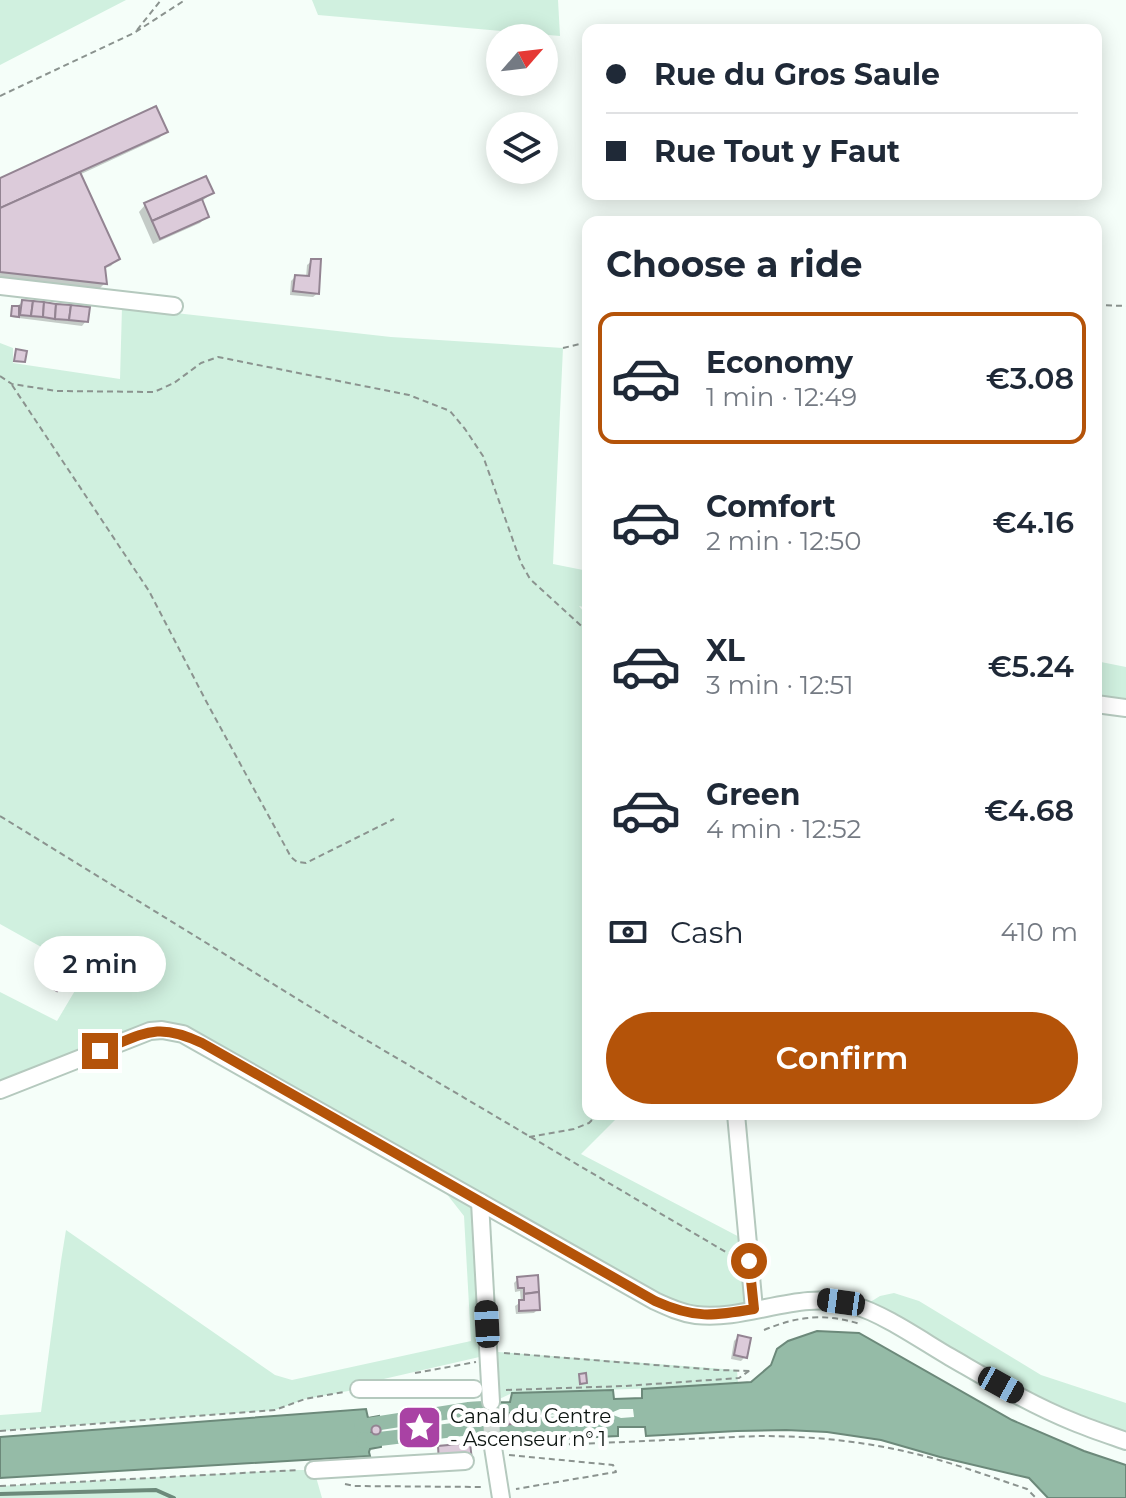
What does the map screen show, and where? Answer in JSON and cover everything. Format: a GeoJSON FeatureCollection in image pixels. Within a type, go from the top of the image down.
{"type":"FeatureCollection","features":[{"type":"Feature","properties":{"kind":"street"},"geometry":{"type":"LineString","coordinates":[[0,286],[174,306]]}},
{"type":"Feature","properties":{"kind":"street"},"geometry":{"type":"LineString","coordinates":[[1102,705],[1126,708]]}},
{"type":"Feature","properties":{"kind":"street"},"geometry":{"type":"LineString","coordinates":[[0,1090],[150,1031],[183,1034],[678,1312],[698,1315],[821,1299],[855,1305],[1047,1410],[1126,1441]]}},
{"type":"Feature","properties":{"kind":"street"},"geometry":{"type":"LineString","coordinates":[[737,1120],[754,1309]]}},
{"type":"Feature","properties":{"kind":"street"},"geometry":{"type":"LineString","coordinates":[[480,1202],[488,1355],[494,1396]]}},
{"type":"Feature","properties":{"kind":"street"},"geometry":{"type":"LineString","coordinates":[[359,1389],[474,1389]]}},
{"type":"Feature","properties":{"kind":"street"},"geometry":{"type":"LineString","coordinates":[[492,1441],[500,1492]]}},
{"type":"Feature","properties":{"kind":"street"},"geometry":{"type":"LineString","coordinates":[[314,1470],[465,1461]]}},
{"type":"Feature","properties":{"kind":"path"},"geometry":{"type":"LineString","coordinates":[[134,33],[161,0]]}},
{"type":"Feature","properties":{"kind":"path"},"geometry":{"type":"LineString","coordinates":[[0,96],[134,33],[185,0]]}},
{"type":"Feature","properties":{"kind":"path"},"geometry":{"type":"LineString","coordinates":[[1102,305],[1126,306]]}},
{"type":"Feature","properties":{"kind":"path"},"geometry":{"type":"LineString","coordinates":[[563,348],[582,343]]}},
{"type":"Feature","properties":{"kind":"path"},"geometry":{"type":"LineString","coordinates":[[12,384],[57,391],[154,392],[174,383],[201,363],[218,357],[409,395],[450,411],[483,456],[521,563],[530,579],[582,627]]}},
{"type":"Feature","properties":{"kind":"path"},"geometry":{"type":"LineString","coordinates":[[0,376],[12,384],[154,599],[291,857],[297,862],[306,863],[394,819]]}},
{"type":"Feature","properties":{"kind":"path"},"geometry":{"type":"LineString","coordinates":[[0,816],[529,1137],[732,1257],[749,1261]]}},
{"type":"Feature","properties":{"kind":"path"},"geometry":{"type":"LineString","coordinates":[[529,1137],[574,1129],[592,1120]]}},
{"type":"Feature","properties":{"kind":"path"},"geometry":{"type":"LineString","coordinates":[[764,1330],[786,1321],[822,1317],[869,1327]]}},
{"type":"Feature","properties":{"kind":"path"},"geometry":{"type":"LineString","coordinates":[[404,1375],[477,1361],[497,1352],[750,1371],[739,1378],[494,1396]]}},
{"type":"Feature","properties":{"kind":"path"},"geometry":{"type":"LineString","coordinates":[[0,1431],[275,1410],[305,1399],[359,1389]]}},
{"type":"Feature","properties":{"kind":"path"},"geometry":{"type":"LineString","coordinates":[[343,1483],[500,1492],[616,1472],[613,1465],[507,1455],[506,1447],[797,1436],[863,1443],[918,1454],[1027,1489],[1036,1498]]}},
{"type":"Feature","properties":{"kind":"path"},"geometry":{"type":"LineString","coordinates":[[0,1486],[314,1470]]}},
{"type":"Feature","properties":{"kind":"shaded area"},"geometry":{"type":"Polygon","coordinates":[[[0,0],[126,0],[0,65],[0,0]]]}},
{"type":"Feature","properties":{"kind":"shaded area"},"geometry":{"type":"Polygon","coordinates":[[[312,0],[558,0],[560,36],[558,24],[486,24],[486,30],[318,15],[312,0]]]}},
{"type":"Feature","properties":{"kind":"shaded area"},"geometry":{"type":"Polygon","coordinates":[[[122,307],[391,337],[563,348],[553,564],[582,570],[582,607],[579,606],[582,610],[582,1120],[615,1120],[581,1154],[747,1241],[754,1309],[698,1315],[480,1202],[489,1355],[498,1352],[737,1370],[738,1383],[512,1393],[495,1401],[488,1355],[375,1381],[359,1389],[305,1399],[275,1410],[0,1431],[0,1415],[41,1412],[66,1230],[275,1375],[292,1380],[471,1341],[464,1216],[431,1174],[171,1031],[0,1090],[0,992],[57,1021],[86,972],[0,924],[0,343],[13,348],[13,363],[120,379],[122,307]]]}},
{"type":"Feature","properties":{"kind":"shaded area"},"geometry":{"type":"Polygon","coordinates":[[[1102,662],[1126,667],[1126,704],[1102,700],[1102,662]]]}},
{"type":"Feature","properties":{"kind":"shaded area"},"geometry":{"type":"Polygon","coordinates":[[[894,1293],[919,1301],[1041,1375],[1126,1403],[1126,1441],[1075,1423],[867,1304],[880,1296],[894,1293]]]}},
{"type":"Feature","properties":{"kind":"shaded area"},"geometry":{"type":"Polygon","coordinates":[[[817,1331],[859,1333],[1012,1420],[1126,1465],[1126,1498],[1048,1498],[1029,1478],[881,1440],[827,1432],[737,1431],[646,1436],[645,1427],[618,1427],[618,1436],[513,1441],[510,1433],[471,1434],[470,1423],[508,1421],[509,1413],[469,1416],[468,1403],[510,1402],[512,1393],[613,1390],[614,1399],[642,1398],[642,1389],[751,1382],[771,1365],[777,1349],[788,1341],[817,1331]]]}},
{"type":"Feature","properties":{"kind":"shaded area"},"geometry":{"type":"Polygon","coordinates":[[[366,1409],[368,1418],[379,1416],[380,1425],[370,1430],[380,1434],[381,1447],[370,1449],[370,1456],[0,1478],[0,1437],[366,1409]]]}},
{"type":"Feature","properties":{"kind":"shaded area"},"geometry":{"type":"Polygon","coordinates":[[[314,1470],[322,1498],[0,1498],[0,1486],[314,1470]]]}},
{"type":"Feature","properties":{"kind":"pier"},"geometry":{"type":"Polygon","coordinates":[[[633,1409],[634,1417],[509,1418],[613,1412],[633,1409]]]}},
{"type":"Feature","properties":{"kind":"building"},"geometry":{"type":"Polygon","coordinates":[[[156,106],[168,132],[0,208],[0,178],[156,106]]]}},
{"type":"Feature","properties":{"kind":"building"},"geometry":{"type":"Polygon","coordinates":[[[80,172],[120,259],[105,267],[107,284],[0,272],[0,208],[80,172]]]}},
{"type":"Feature","properties":{"kind":"building"},"geometry":{"type":"Polygon","coordinates":[[[206,176],[214,193],[152,221],[144,203],[206,176]]]}},
{"type":"Feature","properties":{"kind":"building"},"geometry":{"type":"Polygon","coordinates":[[[202,199],[209,217],[160,239],[152,221],[202,199]]]}},
{"type":"Feature","properties":{"kind":"building"},"geometry":{"type":"Polygon","coordinates":[[[311,259],[321,259],[319,294],[293,291],[295,275],[309,276],[311,259]]]}},
{"type":"Feature","properties":{"kind":"building"},"geometry":{"type":"Polygon","coordinates":[[[22,300],[33,301],[31,316],[20,315],[22,300]]]}},
{"type":"Feature","properties":{"kind":"building"},"geometry":{"type":"Polygon","coordinates":[[[33,301],[44,302],[43,317],[31,316],[33,301]]]}},
{"type":"Feature","properties":{"kind":"building"},"geometry":{"type":"Polygon","coordinates":[[[44,302],[56,304],[55,319],[43,317],[44,302]]]}},
{"type":"Feature","properties":{"kind":"building"},"geometry":{"type":"Polygon","coordinates":[[[56,304],[71,305],[69,320],[55,319],[56,304]]]}},
{"type":"Feature","properties":{"kind":"building"},"geometry":{"type":"Polygon","coordinates":[[[71,305],[90,307],[88,322],[69,320],[71,305]]]}},
{"type":"Feature","properties":{"kind":"building"},"geometry":{"type":"Polygon","coordinates":[[[12,306],[19,306],[19,317],[11,316],[12,306]]]}},
{"type":"Feature","properties":{"kind":"building"},"geometry":{"type":"Polygon","coordinates":[[[16,349],[27,351],[25,362],[14,361],[16,349]]]}},
{"type":"Feature","properties":{"kind":"building"},"geometry":{"type":"Polygon","coordinates":[[[59,974],[65,977],[57,991],[52,988],[59,974]]]}},
{"type":"Feature","properties":{"kind":"building"},"geometry":{"type":"Polygon","coordinates":[[[538,1275],[539,1292],[524,1294],[524,1288],[518,1288],[517,1277],[538,1275]]]}},
{"type":"Feature","properties":{"kind":"building"},"geometry":{"type":"Polygon","coordinates":[[[539,1292],[540,1310],[519,1311],[519,1300],[524,1300],[524,1294],[539,1292]]]}},
{"type":"Feature","properties":{"kind":"building"},"geometry":{"type":"Polygon","coordinates":[[[738,1335],[751,1338],[747,1358],[734,1355],[738,1335]]]}},
{"type":"Feature","properties":{"kind":"building"},"geometry":{"type":"Polygon","coordinates":[[[586,1373],[587,1383],[580,1384],[579,1374],[586,1373]]]}},
{"type":"Feature","properties":{"kind":"building"},"geometry":{"type":"Polygon","coordinates":[[[511,1416],[512,1424],[503,1425],[503,1417],[511,1416]]]}},
{"type":"Feature","properties":{"kind":"building"},"geometry":{"type":"Polygon","coordinates":[[[376,1425],[381,1430],[376,1435],[371,1430],[376,1425]]]}},
{"type":"Feature","properties":{"kind":"building"},"geometry":{"type":"Polygon","coordinates":[[[470,1443],[472,1460],[439,1463],[438,1446],[470,1443]]]}},
{"type":"Feature","properties":{"kind":"waterway"},"geometry":{"type":"LineString","coordinates":[[361,1426],[487,1408]]}},
{"type":"Feature","properties":{"kind":"waterway"},"geometry":{"type":"LineString","coordinates":[[363,1441],[489,1428]]}},
{"type":"Feature","properties":{"kind":"waterway"},"geometry":{"type":"LineString","coordinates":[[0,1494],[156,1490],[174,1498]]}},
{"type":"Feature","properties":{"kind":"tunnel"},"geometry":{"type":"LineString","coordinates":[[491,1402],[492,1441]]}},
{"type":"Feature","properties":{"kind":"place","name":"Canal du Centre - Ascenseur n° 1"},"geometry":{"type":"Point","coordinates":[419,1427]}},
{"type":"Feature","properties":{"kind":"route"},"geometry":{"type":"LineString","coordinates":[[100,1051],[150,1031],[183,1034],[678,1312],[698,1315],[754,1309],[749,1261]]}}]}
